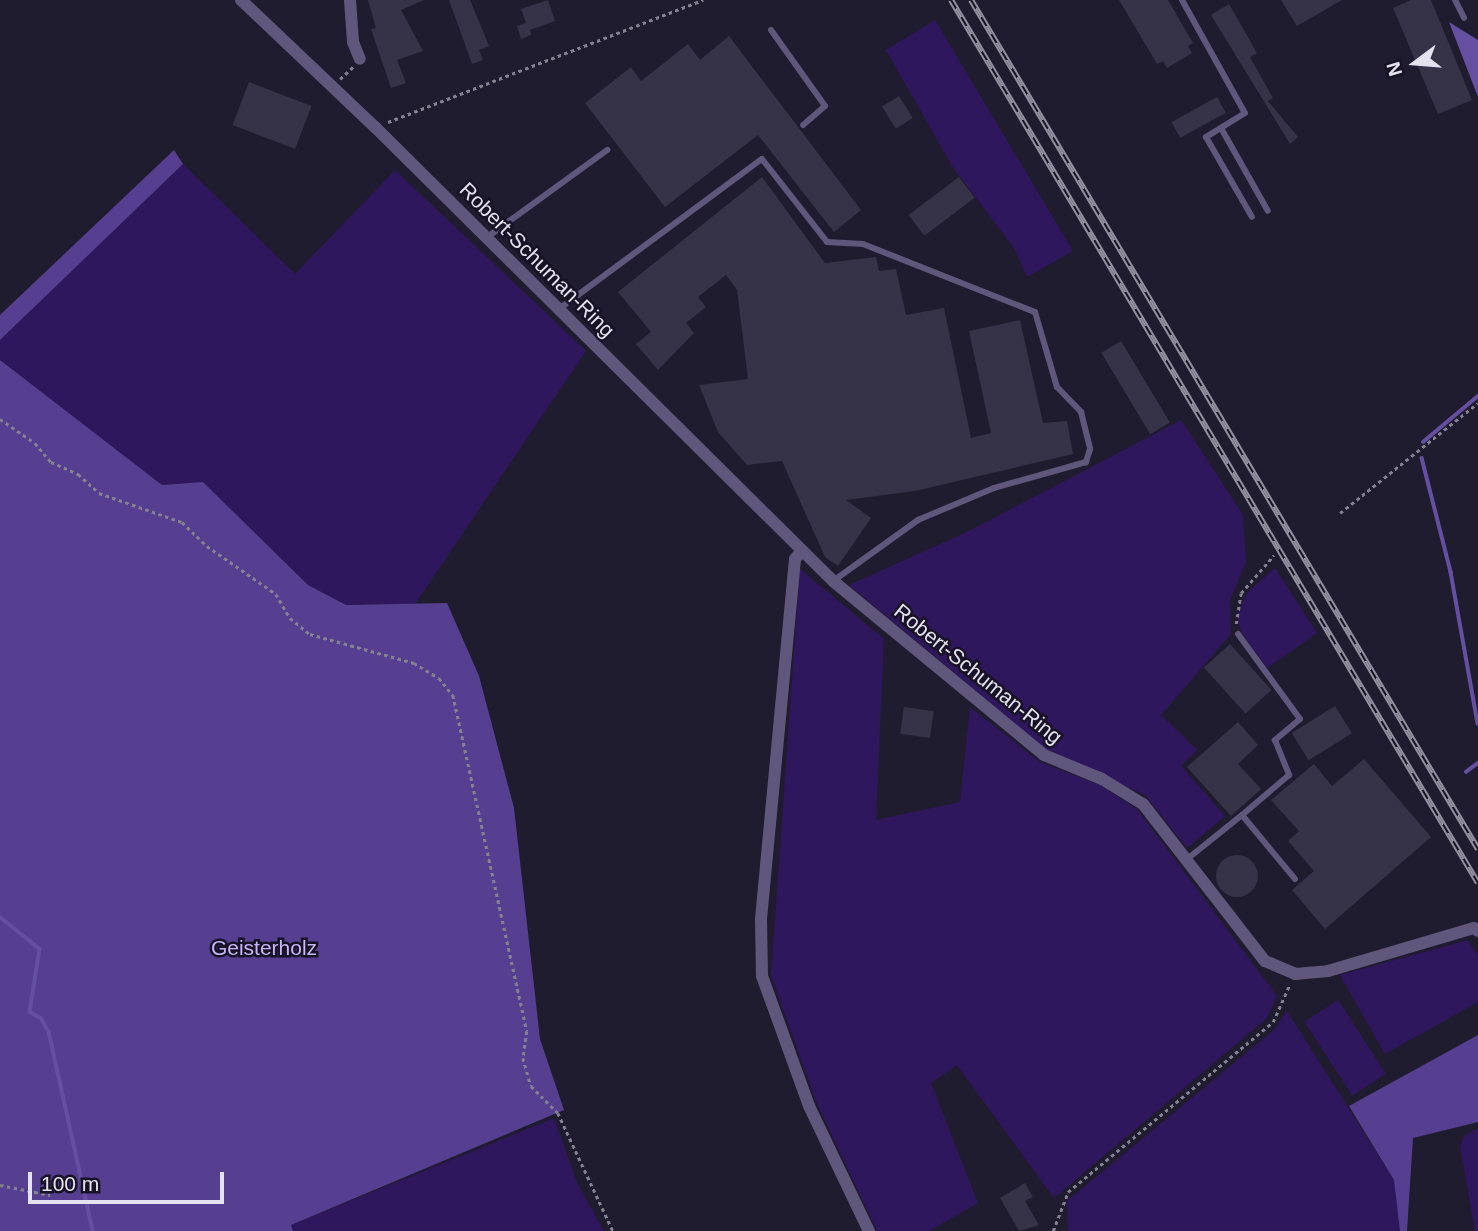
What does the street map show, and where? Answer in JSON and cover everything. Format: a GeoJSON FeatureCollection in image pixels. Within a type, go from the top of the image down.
{"type":"FeatureCollection","features":[{"type":"Feature","properties":{"kind":"street","name":"Robert-Schuman-Ring"},"geometry":{"type":"LineString","coordinates":[[241,0],[376,127],[801,552],[1044,755],[1102,779],[1143,804],[1265,961],[1295,974]]}},
{"type":"Feature","properties":{"kind":"street"},"geometry":{"type":"LineString","coordinates":[[350,0],[354,42],[360,59]]}},
{"type":"Feature","properties":{"kind":"street"},"geometry":{"type":"LineString","coordinates":[[801,552],[795,559],[761,919],[762,976],[809,1106],[869,1231]]}},
{"type":"Feature","properties":{"kind":"street"},"geometry":{"type":"LineString","coordinates":[[1295,974],[1328,971],[1464,931],[1478,931]]}},
{"type":"Feature","properties":{"kind":"lane"},"geometry":{"type":"LineString","coordinates":[[1182,0],[1245,113],[1206,137],[1252,217]]}},
{"type":"Feature","properties":{"kind":"lane"},"geometry":{"type":"LineString","coordinates":[[1455,0],[1464,18]]}},
{"type":"Feature","properties":{"kind":"lane"},"geometry":{"type":"LineString","coordinates":[[771,30],[825,106],[803,125]]}},
{"type":"Feature","properties":{"kind":"lane"},"geometry":{"type":"LineString","coordinates":[[1221,128],[1268,211]]}},
{"type":"Feature","properties":{"kind":"lane"},"geometry":{"type":"LineString","coordinates":[[486,238],[607,150]]}},
{"type":"Feature","properties":{"kind":"lane"},"geometry":{"type":"LineString","coordinates":[[559,309],[762,159],[827,242],[863,244],[1035,312],[1057,387],[1081,412],[1090,449],[1086,462],[994,488],[918,520],[833,581]]}},
{"type":"Feature","properties":{"kind":"lane"},"geometry":{"type":"LineString","coordinates":[[1185,860],[1289,775],[1275,740],[1300,719],[1238,634]]}},
{"type":"Feature","properties":{"kind":"lane"},"geometry":{"type":"LineString","coordinates":[[1242,815],[1295,879]]}},
{"type":"Feature","properties":{"kind":"path"},"geometry":{"type":"LineString","coordinates":[[376,127],[702,0]]}},
{"type":"Feature","properties":{"kind":"path"},"geometry":{"type":"LineString","coordinates":[[333,86],[360,59]]}},
{"type":"Feature","properties":{"kind":"path"},"geometry":{"type":"LineString","coordinates":[[1340,513],[1361,501],[1478,403]]}},
{"type":"Feature","properties":{"kind":"path"},"geometry":{"type":"LineString","coordinates":[[0,419],[35,443],[51,462],[78,474],[99,493],[181,522],[207,547],[276,594],[290,618],[310,634],[414,663],[439,678],[453,695],[527,1031],[523,1058],[531,1086],[558,1113],[613,1231]]}},
{"type":"Feature","properties":{"kind":"path"},"geometry":{"type":"LineString","coordinates":[[1238,634],[1234,615],[1241,593],[1273,555]]}},
{"type":"Feature","properties":{"kind":"path"},"geometry":{"type":"LineString","coordinates":[[1053,1231],[1068,1192],[1273,1021],[1295,974]]}},
{"type":"Feature","properties":{"kind":"path"},"geometry":{"type":"LineString","coordinates":[[0,1185],[50,1195]]}},
{"type":"Feature","properties":{"kind":"shaded area"},"geometry":{"type":"Polygon","coordinates":[[[935,20],[1073,251],[1027,277],[1014,248],[952,166],[886,50],[935,20]]]}},
{"type":"Feature","properties":{"kind":"shaded area"},"geometry":{"type":"Polygon","coordinates":[[[1449,22],[1478,40],[1478,97],[1449,22]]]}},
{"type":"Feature","properties":{"kind":"shaded area"},"geometry":{"type":"Polygon","coordinates":[[[183,164],[295,274],[395,170],[586,351],[415,604],[346,605],[308,585],[203,482],[162,485],[0,360],[0,340],[183,164]]]}},
{"type":"Feature","properties":{"kind":"shaded area"},"geometry":{"type":"Polygon","coordinates":[[[1181,420],[1243,515],[1246,562],[1230,600],[1231,634],[1161,715],[1197,750],[1181,766],[1225,816],[1187,848],[1145,795],[1046,749],[849,585],[969,531],[1181,420]]]}},
{"type":"Feature","properties":{"kind":"shaded area"},"geometry":{"type":"Polygon","coordinates":[[[1275,568],[1317,633],[1267,668],[1241,632],[1237,615],[1248,592],[1275,568]]]}},
{"type":"Feature","properties":{"kind":"shaded area"},"geometry":{"type":"Polygon","coordinates":[[[800,569],[884,639],[876,820],[960,802],[970,707],[1040,762],[1100,785],[1137,809],[1277,996],[1267,1018],[1054,1198],[957,1065],[931,1083],[978,1203],[929,1231],[877,1231],[816,1101],[771,975],[800,569]]]}},
{"type":"Feature","properties":{"kind":"shaded area"},"geometry":{"type":"Polygon","coordinates":[[[1468,940],[1478,956],[1478,1002],[1385,1054],[1340,975],[1468,940]]]}},
{"type":"Feature","properties":{"kind":"shaded area"},"geometry":{"type":"Polygon","coordinates":[[[1338,1000],[1386,1074],[1352,1096],[1304,1022],[1338,1000]]]}},
{"type":"Feature","properties":{"kind":"shaded area"},"geometry":{"type":"Polygon","coordinates":[[[1287,1011],[1394,1180],[1400,1231],[1068,1231],[1067,1201],[1274,1030],[1287,1011]]]}},
{"type":"Feature","properties":{"kind":"shaded area"},"geometry":{"type":"Polygon","coordinates":[[[554,1118],[578,1185],[604,1231],[293,1231],[291,1225],[554,1118]]]}},
{"type":"Feature","properties":{"kind":"shaded area"},"geometry":{"type":"Polygon","coordinates":[[[1478,1128],[1478,1231],[1475,1231],[1460,1146],[1464,1136],[1478,1128]]]}},
{"type":"Feature","properties":{"kind":"green space"},"geometry":{"type":"Polygon","coordinates":[[[174,150],[183,164],[0,340],[0,315],[174,150]]]}},
{"type":"Feature","properties":{"kind":"green space","name":"Geisterholz"},"geometry":{"type":"Polygon","coordinates":[[[0,360],[162,485],[203,482],[308,585],[346,605],[447,603],[479,676],[514,808],[540,1039],[564,1110],[291,1225],[293,1231],[0,1231],[0,360]]]}},
{"type":"Feature","properties":{"kind":"green space"},"geometry":{"type":"Polygon","coordinates":[[[1478,1035],[1478,1122],[1413,1138],[1407,1231],[1400,1231],[1394,1180],[1349,1106],[1478,1035]]]}},
{"type":"Feature","properties":{"kind":"building"},"geometry":{"type":"Polygon","coordinates":[[[368,0],[424,0],[401,10],[423,51],[397,60],[406,83],[391,88],[371,29],[376,28],[368,0]]]}},
{"type":"Feature","properties":{"kind":"building"},"geometry":{"type":"Polygon","coordinates":[[[449,0],[470,0],[489,46],[479,50],[483,60],[472,64],[449,0]]]}},
{"type":"Feature","properties":{"kind":"building"},"geometry":{"type":"Polygon","coordinates":[[[548,0],[555,21],[530,30],[531,35],[521,39],[517,26],[526,23],[521,9],[548,0]]]}},
{"type":"Feature","properties":{"kind":"building"},"geometry":{"type":"Polygon","coordinates":[[[1119,0],[1168,0],[1193,43],[1188,46],[1192,53],[1167,68],[1163,61],[1157,64],[1119,0]]]}},
{"type":"Feature","properties":{"kind":"building"},"geometry":{"type":"Polygon","coordinates":[[[1281,0],[1342,0],[1297,26],[1281,0]]]}},
{"type":"Feature","properties":{"kind":"building"},"geometry":{"type":"Polygon","coordinates":[[[1411,0],[1431,0],[1472,100],[1438,114],[1393,8],[1411,0]]]}},
{"type":"Feature","properties":{"kind":"building"},"geometry":{"type":"Polygon","coordinates":[[[1229,4],[1257,53],[1250,57],[1273,98],[1268,101],[1298,137],[1290,144],[1211,15],[1229,4]]]}},
{"type":"Feature","properties":{"kind":"building"},"geometry":{"type":"Polygon","coordinates":[[[729,36],[861,210],[834,232],[758,135],[665,207],[585,103],[631,67],[641,81],[688,44],[700,60],[729,36]]]}},
{"type":"Feature","properties":{"kind":"building"},"geometry":{"type":"Polygon","coordinates":[[[249,82],[312,106],[295,149],[233,125],[249,82]]]}},
{"type":"Feature","properties":{"kind":"building"},"geometry":{"type":"Polygon","coordinates":[[[899,96],[913,118],[896,129],[882,107],[899,96]]]}},
{"type":"Feature","properties":{"kind":"building"},"geometry":{"type":"Polygon","coordinates":[[[1217,97],[1226,113],[1180,138],[1172,122],[1217,97]]]}},
{"type":"Feature","properties":{"kind":"building"},"geometry":{"type":"Polygon","coordinates":[[[762,177],[825,263],[876,257],[879,271],[896,269],[906,315],[944,308],[971,438],[991,433],[969,331],[1020,320],[1043,423],[1067,421],[1073,454],[915,491],[846,500],[871,518],[838,566],[825,557],[782,461],[747,465],[718,432],[699,385],[748,379],[737,290],[726,275],[698,297],[706,307],[686,323],[694,333],[658,370],[636,344],[651,332],[618,292],[762,177]]]}},
{"type":"Feature","properties":{"kind":"building"},"geometry":{"type":"Polygon","coordinates":[[[959,177],[975,198],[924,236],[909,215],[959,177]]]}},
{"type":"Feature","properties":{"kind":"building"},"geometry":{"type":"Polygon","coordinates":[[[1121,341],[1170,422],[1150,434],[1101,353],[1121,341]]]}},
{"type":"Feature","properties":{"kind":"building"},"geometry":{"type":"Polygon","coordinates":[[[1230,644],[1271,690],[1245,713],[1204,667],[1230,644]]]}},
{"type":"Feature","properties":{"kind":"building"},"geometry":{"type":"Polygon","coordinates":[[[1335,706],[1352,733],[1309,760],[1292,733],[1335,706]]]}},
{"type":"Feature","properties":{"kind":"building"},"geometry":{"type":"Polygon","coordinates":[[[904,707],[934,711],[930,738],[900,734],[904,707]]]}},
{"type":"Feature","properties":{"kind":"building"},"geometry":{"type":"Polygon","coordinates":[[[1238,722],[1258,745],[1238,764],[1261,789],[1231,816],[1187,767],[1238,722]]]}},
{"type":"Feature","properties":{"kind":"building"},"geometry":{"type":"Polygon","coordinates":[[[1364,759],[1431,837],[1325,929],[1292,890],[1314,871],[1288,841],[1299,831],[1271,800],[1314,764],[1332,786],[1364,759]]]}},
{"type":"Feature","properties":{"kind":"building"},"geometry":{"type":"Polygon","coordinates":[[[1237,855],[1252,861],[1258,876],[1252,891],[1237,897],[1222,891],[1216,876],[1222,861],[1237,855]]]}},
{"type":"Feature","properties":{"kind":"building"},"geometry":{"type":"Polygon","coordinates":[[[1025,1183],[1033,1197],[1025,1201],[1039,1225],[1019,1231],[1000,1198],[1025,1183]]]}},
{"type":"Feature","properties":{"kind":"waterway"},"geometry":{"type":"LineString","coordinates":[[1423,442],[1478,396]]}},
{"type":"Feature","properties":{"kind":"waterway"},"geometry":{"type":"LineString","coordinates":[[1422,458],[1451,572],[1478,724]]}},
{"type":"Feature","properties":{"kind":"waterway"},"geometry":{"type":"LineString","coordinates":[[1466,772],[1478,763]]}},
{"type":"Feature","properties":{"kind":"waterway"},"geometry":{"type":"LineString","coordinates":[[0,917],[40,949],[30,1012],[41,1018],[49,1032],[93,1231]]}},
{"type":"Feature","properties":{"kind":"railway"},"geometry":{"type":"LineString","coordinates":[[951,0],[1478,883]]}},
{"type":"Feature","properties":{"kind":"railway"},"geometry":{"type":"LineString","coordinates":[[971,0],[1478,849]]}}]}
